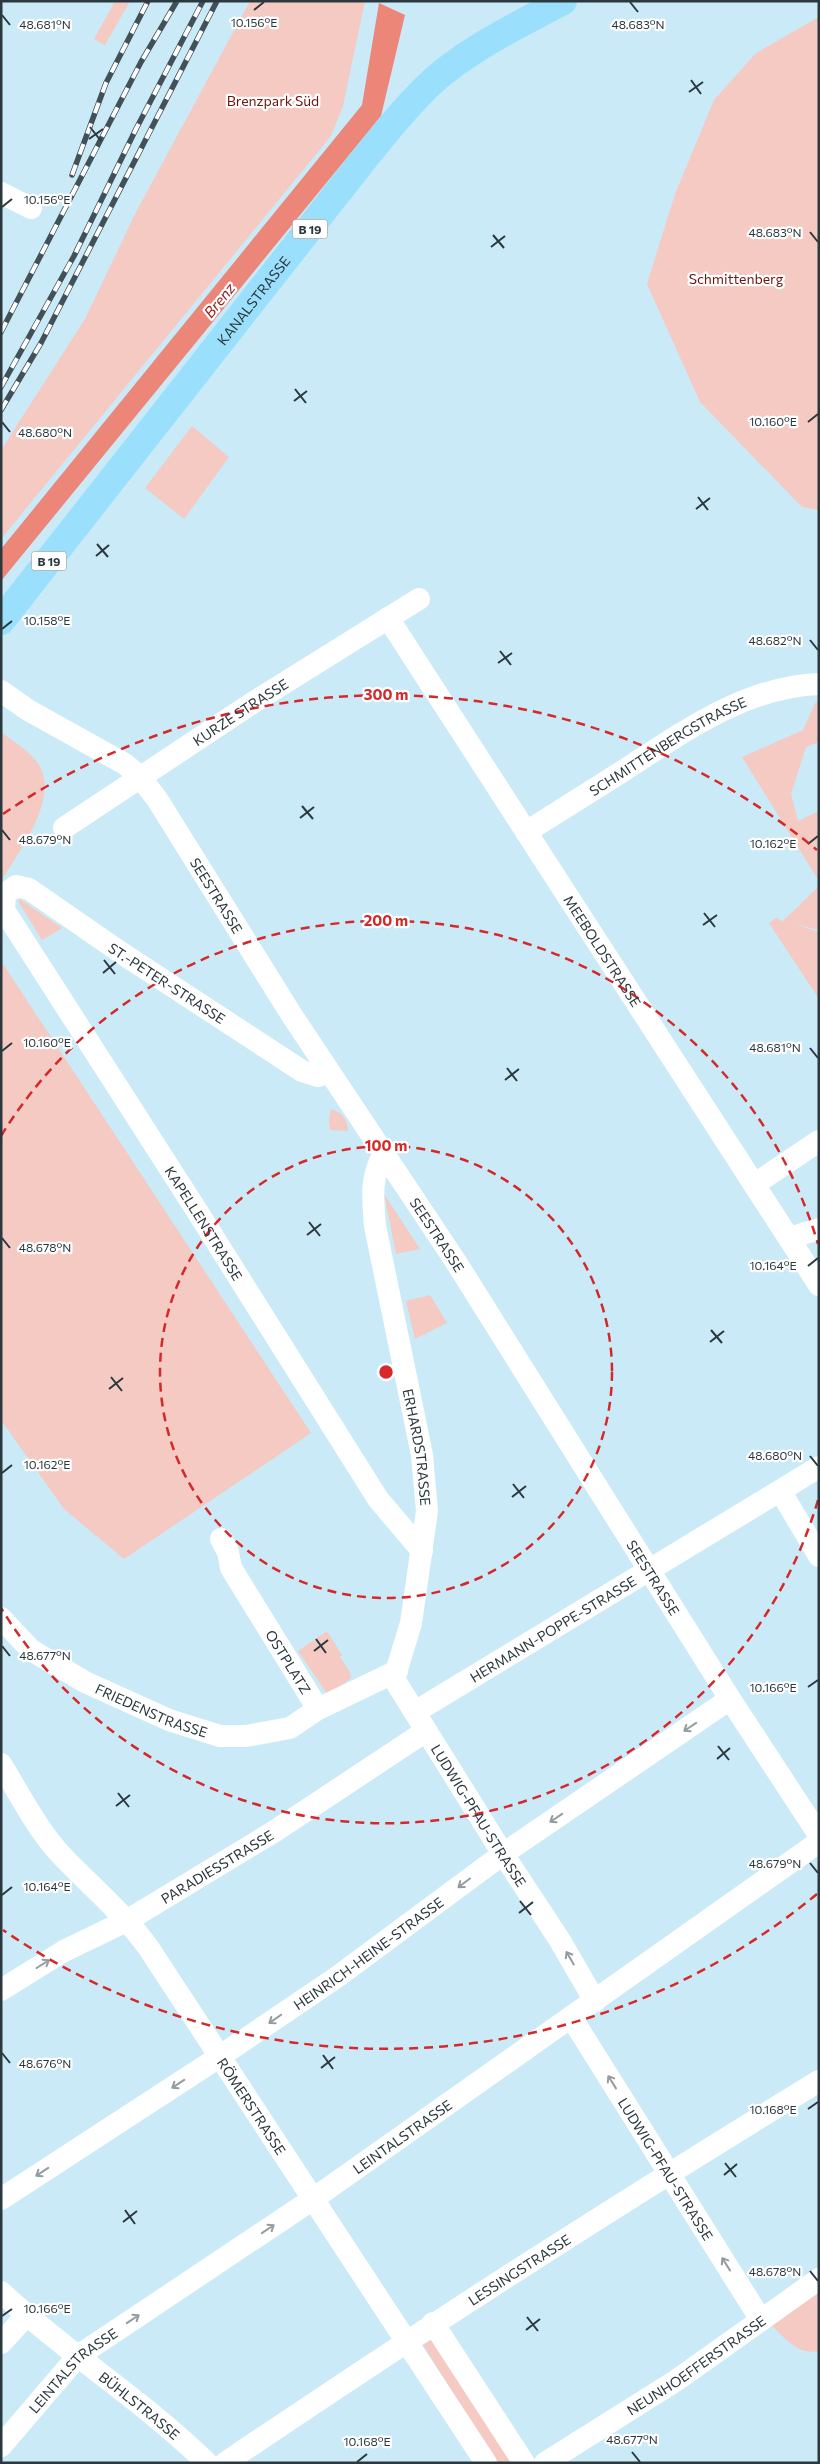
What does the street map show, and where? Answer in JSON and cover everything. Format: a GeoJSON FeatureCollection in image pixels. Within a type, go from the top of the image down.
{"type":"FeatureCollection","features":[{"type":"Feature","properties":{"kind":"main road","name":"KANALSTRASSE"},"geometry":{"type":"LineString","coordinates":[[1,621],[360,164],[419,95],[450,67],[479,48],[563,1]]}},
{"type":"Feature","properties":{"kind":"street"},"geometry":{"type":"LineString","coordinates":[[1,193],[31,208]]}},
{"type":"Feature","properties":{"kind":"street","name":"KURZE STRASSE"},"geometry":{"type":"LineString","coordinates":[[64,828],[140,777],[419,599]]}},
{"type":"Feature","properties":{"kind":"street","name":"MEEBOLDSTRASSE"},"geometry":{"type":"LineString","coordinates":[[388,618],[819,1285]]}},
{"type":"Feature","properties":{"kind":"street","name":"SCHMITTENBERGSTRASSE"},"geometry":{"type":"LineString","coordinates":[[526,832],[712,715],[754,696],[795,685],[819,684]]}},
{"type":"Feature","properties":{"kind":"street","name":"SEESTRASSE"},"geometry":{"type":"LineString","coordinates":[[1,691],[28,710],[117,759],[140,777],[157,799],[328,1073],[462,1270],[730,1699],[819,1835]]}},
{"type":"Feature","properties":{"kind":"street","name":"ST.-PETER-STRASSE"},"geometry":{"type":"LineString","coordinates":[[9,889],[20,885],[29,889],[120,952],[302,1071],[318,1076],[328,1073]]}},
{"type":"Feature","properties":{"kind":"street","name":"KAPELLENSTRASSE"},"geometry":{"type":"LineString","coordinates":[[9,889],[5,894],[4,910],[197,1211],[378,1499],[422,1551]]}},
{"type":"Feature","properties":{"kind":"street"},"geometry":{"type":"LineString","coordinates":[[755,1184],[819,1141]]}},
{"type":"Feature","properties":{"kind":"street","name":"ERHARDSTRASSE"},"geometry":{"type":"LineString","coordinates":[[383,1155],[375,1169],[373,1193],[375,1226],[422,1455],[427,1511],[411,1623],[397,1671]]}},
{"type":"Feature","properties":{"kind":"street"},"geometry":{"type":"LineString","coordinates":[[789,1238],[819,1229]]}},
{"type":"Feature","properties":{"kind":"street","name":"HERMANN-POPPE-STRASSE"},"geometry":{"type":"LineString","coordinates":[[421,1722],[650,1570],[781,1492],[819,1467]]}},
{"type":"Feature","properties":{"kind":"street"},"geometry":{"type":"LineString","coordinates":[[781,1492],[819,1556]]}},
{"type":"Feature","properties":{"kind":"street","name":"OSTPLATZ"},"geometry":{"type":"LineString","coordinates":[[221,1539],[228,1552],[231,1568],[318,1709],[397,1671]]}},
{"type":"Feature","properties":{"kind":"street","name":"FRIEDENSTRASSE"},"geometry":{"type":"LineString","coordinates":[[1,1618],[31,1650],[85,1682],[169,1720],[220,1736],[246,1736],[290,1728],[318,1709]]}},
{"type":"Feature","properties":{"kind":"street"},"geometry":{"type":"LineString","coordinates":[[397,1671],[394,1679],[421,1722]]}},
{"type":"Feature","properties":{"kind":"street","name":"HEINRICH-HEINE-STRASSE"},"geometry":{"type":"LineString","coordinates":[[1,2199],[219,2057],[337,1977],[503,1854],[730,1699]]}},
{"type":"Feature","properties":{"kind":"street","name":"LUDWIG-PFAU-STRASSE"},"geometry":{"type":"LineString","coordinates":[[421,1722],[503,1854],[559,1938],[595,2000]]}},
{"type":"Feature","properties":{"kind":"street","name":"PARADIESSTRASSE"},"geometry":{"type":"LineString","coordinates":[[1,1990],[64,1951],[128,1920],[275,1831],[421,1722]]}},
{"type":"Feature","properties":{"kind":"street","name":"RÖMERSTRASSE"},"geometry":{"type":"LineString","coordinates":[[1,1764],[40,1826],[63,1856],[128,1920],[486,2463]]}},
{"type":"Feature","properties":{"kind":"street","name":"LEINTALSTRASSE"},"geometry":{"type":"LineString","coordinates":[[1,2446],[78,2356],[313,2199],[819,1842]]}},
{"type":"Feature","properties":{"kind":"street","name":"LUDWIG-PFAU-STRASSE"},"geometry":{"type":"LineString","coordinates":[[571,2017],[761,2320]]}},
{"type":"Feature","properties":{"kind":"street","name":"LESSINGSTRASSE"},"geometry":{"type":"LineString","coordinates":[[225,2463],[406,2340],[669,2173],[819,2081]]}},
{"type":"Feature","properties":{"kind":"street","name":"NEUNHOEFFERSTRASSE"},"geometry":{"type":"LineString","coordinates":[[545,2463],[677,2380],[819,2279]]}},
{"type":"Feature","properties":{"kind":"street","name":"BÜHLSTRASSE"},"geometry":{"type":"LineString","coordinates":[[1,2292],[27,2315],[153,2415],[207,2463]]}},
{"type":"Feature","properties":{"kind":"street"},"geometry":{"type":"LineString","coordinates":[[1,2343],[27,2315]]}},
{"type":"Feature","properties":{"kind":"street"},"geometry":{"type":"LineString","coordinates":[[433,2323],[524,2463]]}},
{"type":"Feature","properties":{"kind":"green space"},"geometry":{"type":"Polygon","coordinates":[[[115,1],[130,1],[105,45],[94,39],[115,1]]]}},
{"type":"Feature","properties":{"kind":"green space","name":"Brenzpark Süd"},"geometry":{"type":"Polygon","coordinates":[[[250,1],[365,1],[343,106],[331,136],[1,539],[1,450],[85,319],[136,212],[250,1]]]}},
{"type":"Feature","properties":{"kind":"green space","name":"Schmittenberg"},"geometry":{"type":"Polygon","coordinates":[[[819,17],[819,510],[802,507],[700,402],[647,284],[675,194],[714,100],[756,53],[819,17]]]}},
{"type":"Feature","properties":{"kind":"green space"},"geometry":{"type":"Polygon","coordinates":[[[192,426],[229,457],[184,519],[145,488],[192,426]]]}},
{"type":"Feature","properties":{"kind":"green space"},"geometry":{"type":"Polygon","coordinates":[[[815,703],[819,703],[819,742],[806,747],[791,794],[798,821],[819,811],[819,881],[742,757],[803,730],[815,703]]]}},
{"type":"Feature","properties":{"kind":"green space"},"geometry":{"type":"Polygon","coordinates":[[[1,732],[36,760],[44,778],[44,793],[41,809],[34,825],[1,881],[1,732]]]}},
{"type":"Feature","properties":{"kind":"green space"},"geometry":{"type":"Polygon","coordinates":[[[819,886],[819,930],[794,924],[819,932],[819,999],[769,923],[776,918],[783,921],[819,886]]]}},
{"type":"Feature","properties":{"kind":"green space"},"geometry":{"type":"Polygon","coordinates":[[[20,899],[62,928],[42,940],[18,901],[20,899]]]}},
{"type":"Feature","properties":{"kind":"green space"},"geometry":{"type":"Polygon","coordinates":[[[1,961],[311,1433],[124,1559],[64,1509],[1,1420],[1,961]]]}},
{"type":"Feature","properties":{"kind":"green space"},"geometry":{"type":"Polygon","coordinates":[[[331,1109],[339,1112],[344,1117],[348,1131],[330,1130],[331,1109]]]}},
{"type":"Feature","properties":{"kind":"green space"},"geometry":{"type":"Polygon","coordinates":[[[384,1194],[420,1249],[396,1254],[384,1194]]]}},
{"type":"Feature","properties":{"kind":"green space"},"geometry":{"type":"Polygon","coordinates":[[[430,1295],[447,1323],[415,1339],[406,1301],[430,1295]]]}},
{"type":"Feature","properties":{"kind":"green space"},"geometry":{"type":"Polygon","coordinates":[[[327,1631],[342,1655],[340,1657],[350,1672],[351,1678],[328,1695],[298,1651],[327,1631]]]}},
{"type":"Feature","properties":{"kind":"green space"},"geometry":{"type":"Polygon","coordinates":[[[819,2289],[819,2351],[804,2351],[786,2340],[770,2324],[819,2289]]]}},
{"type":"Feature","properties":{"kind":"green space"},"geometry":{"type":"Polygon","coordinates":[[[439,2335],[519,2463],[497,2463],[423,2345],[439,2335]]]}},
{"type":"Feature","properties":{"kind":"water","name":"Brenz"},"geometry":{"type":"Polygon","coordinates":[[[379,3],[405,15],[381,116],[1,581],[1,549],[362,105],[379,3]]]}},
{"type":"Feature","properties":{"kind":"railway"},"geometry":{"type":"LineString","coordinates":[[72,175],[106,83],[148,1]]}},
{"type":"Feature","properties":{"kind":"railway"},"geometry":{"type":"LineString","coordinates":[[1,332],[141,62],[177,1]]}},
{"type":"Feature","properties":{"kind":"railway"},"geometry":{"type":"LineString","coordinates":[[1,387],[74,256],[136,129],[203,1]]}},
{"type":"Feature","properties":{"kind":"railway"},"geometry":{"type":"LineString","coordinates":[[1,410],[41,343],[217,1]]}}]}
